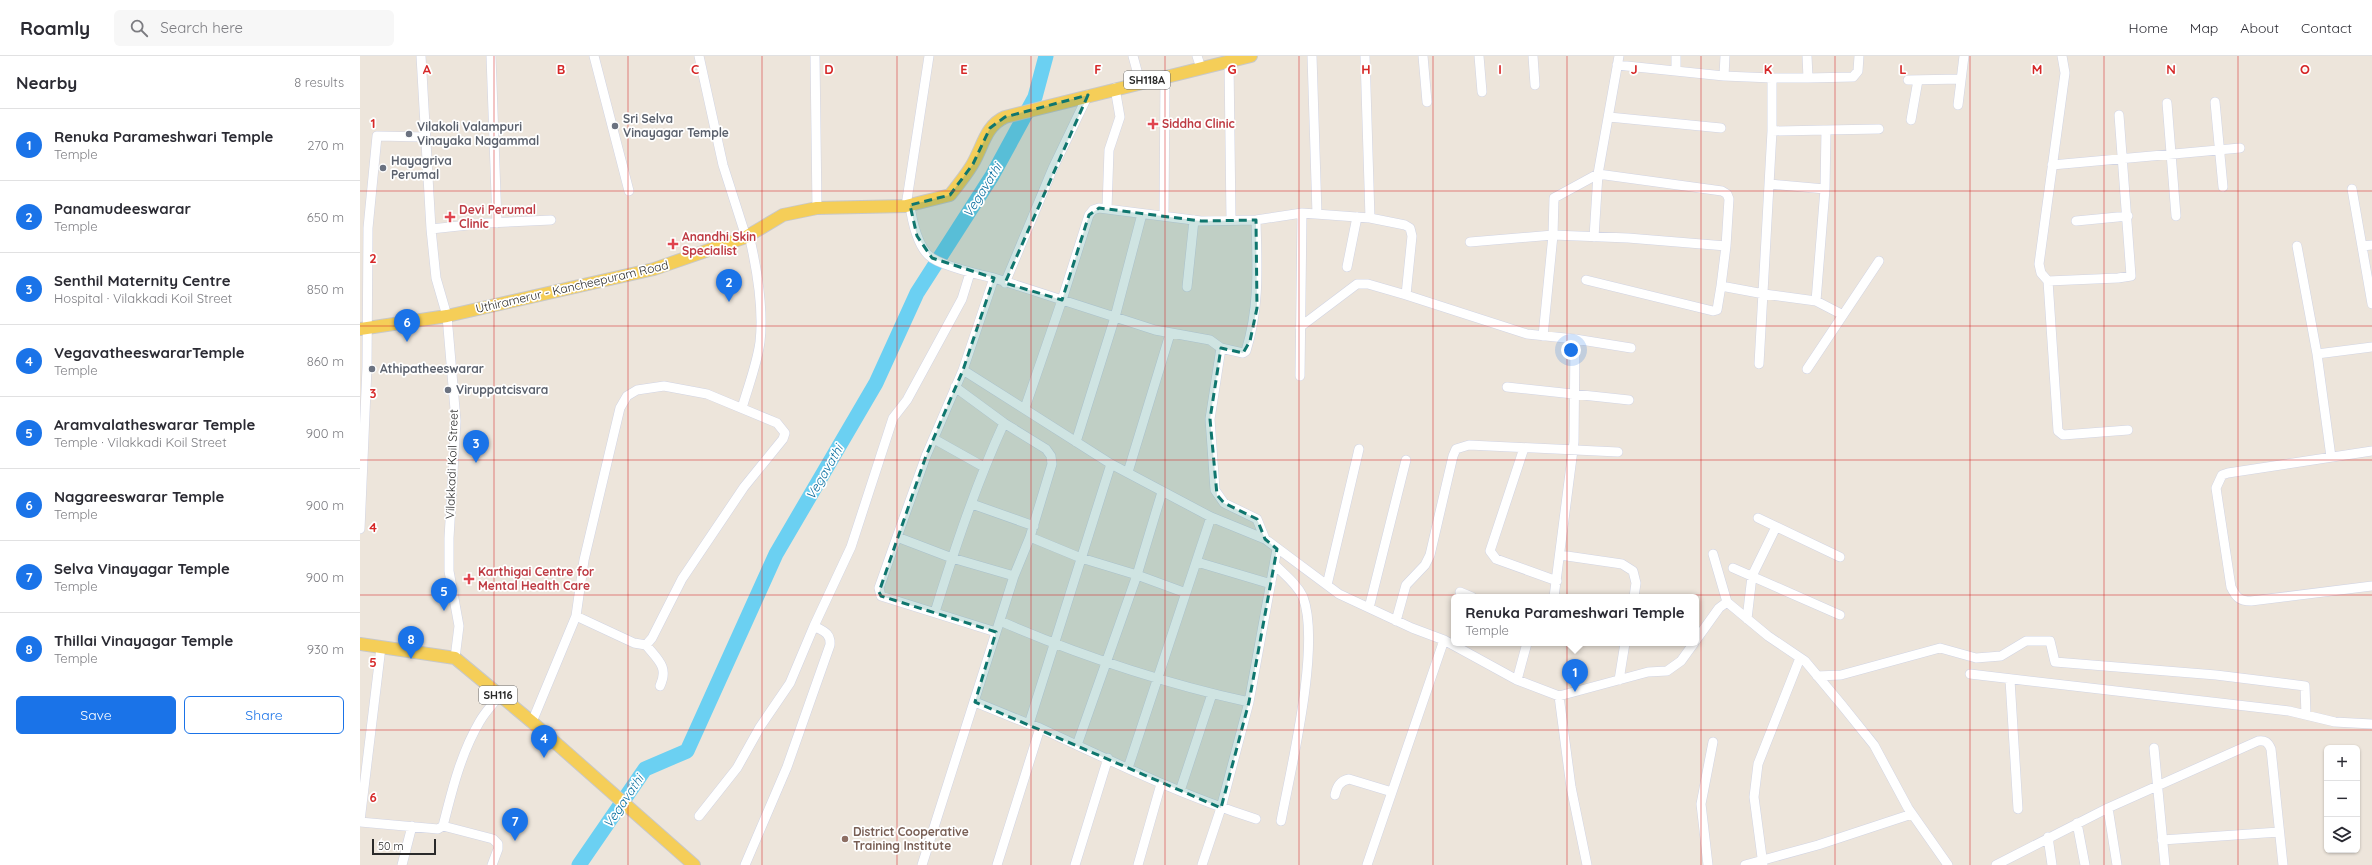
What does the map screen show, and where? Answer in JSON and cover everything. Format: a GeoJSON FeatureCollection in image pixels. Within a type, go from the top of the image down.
{"type":"FeatureCollection","features":[{"type":"Feature","properties":{"kind":"main road","name":"Uthiramerur - Kancheepuram Road"},"geometry":{"type":"LineString","coordinates":[[363,329],[447,316],[654,269],[748,236],[783,215],[817,208],[908,206],[950,195],[973,164],[990,128],[1005,116],[1088,94],[1251,56]]}},
{"type":"Feature","properties":{"kind":"main road"},"geometry":{"type":"LineString","coordinates":[[360,644],[455,658]]}},
{"type":"Feature","properties":{"kind":"main road","name":"SH116"},"geometry":{"type":"LineString","coordinates":[[455,658],[532,722],[694,865]]}},
{"type":"Feature","properties":{"kind":"street","name":"Vilakkadi Koil Street"},"geometry":{"type":"LineString","coordinates":[[421,56],[424,137],[431,229],[436,278],[447,316],[456,421],[449,538],[449,571],[459,626],[455,658]]}},
{"type":"Feature","properties":{"kind":"street"},"geometry":{"type":"LineString","coordinates":[[492,56],[497,223]]}},
{"type":"Feature","properties":{"kind":"street"},"geometry":{"type":"LineString","coordinates":[[594,56],[629,191]]}},
{"type":"Feature","properties":{"kind":"street"},"geometry":{"type":"LineString","coordinates":[[699,56],[723,165],[755,260],[761,314],[760,343],[742,408]]}},
{"type":"Feature","properties":{"kind":"street"},"geometry":{"type":"LineString","coordinates":[[815,56],[817,208]]}},
{"type":"Feature","properties":{"kind":"street"},"geometry":{"type":"LineString","coordinates":[[929,56],[908,206],[912,224],[917,236],[932,258],[967,271],[994,278],[1004,283],[1170,334],[1210,340],[1221,348],[1243,353],[1246,351],[1250,341],[1257,308],[1256,220]]}},
{"type":"Feature","properties":{"kind":"street"},"geometry":{"type":"LineString","coordinates":[[1133,56],[1140,82]]}},
{"type":"Feature","properties":{"kind":"street"},"geometry":{"type":"LineString","coordinates":[[1197,56],[1200,68]]}},
{"type":"Feature","properties":{"kind":"street"},"geometry":{"type":"LineString","coordinates":[[1312,56],[1317,214]]}},
{"type":"Feature","properties":{"kind":"street"},"geometry":{"type":"LineString","coordinates":[[1365,56],[1370,218]]}},
{"type":"Feature","properties":{"kind":"street"},"geometry":{"type":"LineString","coordinates":[[1423,56],[1427,102]]}},
{"type":"Feature","properties":{"kind":"street"},"geometry":{"type":"LineString","coordinates":[[1479,56],[1482,92]]}},
{"type":"Feature","properties":{"kind":"street"},"geometry":{"type":"LineString","coordinates":[[1533,56],[1535,85]]}},
{"type":"Feature","properties":{"kind":"street"},"geometry":{"type":"LineString","coordinates":[[1676,56],[1676,70]]}},
{"type":"Feature","properties":{"kind":"street"},"geometry":{"type":"LineString","coordinates":[[1724,76],[1725,56]]}},
{"type":"Feature","properties":{"kind":"street"},"geometry":{"type":"LineString","coordinates":[[1807,56],[1808,78]]}},
{"type":"Feature","properties":{"kind":"street"},"geometry":{"type":"LineString","coordinates":[[1594,237],[1598,174],[1618,60],[1676,70],[1724,76],[1808,78],[1853,77],[1858,71],[1859,56]]}},
{"type":"Feature","properties":{"kind":"street"},"geometry":{"type":"LineString","coordinates":[[1958,105],[1964,56]]}},
{"type":"Feature","properties":{"kind":"street"},"geometry":{"type":"LineString","coordinates":[[2062,56],[2065,73],[2039,264],[2041,273],[2048,281],[2058,431],[2063,435],[2128,430]]}},
{"type":"Feature","properties":{"kind":"street"},"geometry":{"type":"LineString","coordinates":[[1228,61],[1231,220]]}},
{"type":"Feature","properties":{"kind":"street"},"geometry":{"type":"LineString","coordinates":[[1164,216],[1165,76]]}},
{"type":"Feature","properties":{"kind":"street"},"geometry":{"type":"LineString","coordinates":[[1760,364],[1770,184],[1772,78]]}},
{"type":"Feature","properties":{"kind":"street"},"geometry":{"type":"LineString","coordinates":[[1908,80],[1961,79]]}},
{"type":"Feature","properties":{"kind":"street"},"geometry":{"type":"LineString","coordinates":[[1911,120],[1918,80]]}},
{"type":"Feature","properties":{"kind":"street"},"geometry":{"type":"LineString","coordinates":[[1107,209],[1109,150],[1120,117],[1115,88]]}},
{"type":"Feature","properties":{"kind":"street"},"geometry":{"type":"LineString","coordinates":[[1004,283],[1053,168],[1088,94]]}},
{"type":"Feature","properties":{"kind":"street"},"geometry":{"type":"LineString","coordinates":[[2215,102],[2223,188]]}},
{"type":"Feature","properties":{"kind":"street"},"geometry":{"type":"LineString","coordinates":[[2167,103],[2176,216]]}},
{"type":"Feature","properties":{"kind":"street"},"geometry":{"type":"LineString","coordinates":[[2048,281],[2118,278],[2131,276],[2128,216],[2119,115]]}},
{"type":"Feature","properties":{"kind":"street"},"geometry":{"type":"LineString","coordinates":[[1608,118],[1721,128]]}},
{"type":"Feature","properties":{"kind":"street"},"geometry":{"type":"LineString","coordinates":[[1772,131],[1879,129]]}},
{"type":"Feature","properties":{"kind":"street"},"geometry":{"type":"LineString","coordinates":[[1816,301],[1824,189],[1826,130]]}},
{"type":"Feature","properties":{"kind":"street"},"geometry":{"type":"LineString","coordinates":[[360,529],[367,366],[363,329],[368,228],[378,136],[424,137]]}},
{"type":"Feature","properties":{"kind":"street"},"geometry":{"type":"LineString","coordinates":[[2052,165],[2240,148]]}},
{"type":"Feature","properties":{"kind":"street"},"geometry":{"type":"LineString","coordinates":[[1542,336],[1554,235],[1554,198],[1598,174],[1722,191],[1727,194],[1729,199],[1726,246],[1717,310],[1713,311],[1586,280]]}},
{"type":"Feature","properties":{"kind":"street"},"geometry":{"type":"LineString","coordinates":[[1770,184],[1824,189]]}},
{"type":"Feature","properties":{"kind":"street"},"geometry":{"type":"LineString","coordinates":[[2352,189],[2372,304]]}},
{"type":"Feature","properties":{"kind":"street"},"geometry":{"type":"LineString","coordinates":[[1025,408],[1089,215],[1093,210],[1099,208],[1194,220],[1256,220],[1302,213],[1370,218],[1405,225],[1410,228],[1412,236],[1406,295]]}},
{"type":"Feature","properties":{"kind":"street"},"geometry":{"type":"LineString","coordinates":[[1300,376],[1302,213]]}},
{"type":"Feature","properties":{"kind":"street"},"geometry":{"type":"LineString","coordinates":[[1076,442],[1115,317],[1142,214]]}},
{"type":"Feature","properties":{"kind":"street"},"geometry":{"type":"LineString","coordinates":[[2076,221],[2128,216]]}},
{"type":"Feature","properties":{"kind":"street"},"geometry":{"type":"LineString","coordinates":[[1347,267],[1357,218]]}},
{"type":"Feature","properties":{"kind":"street"},"geometry":{"type":"LineString","coordinates":[[431,229],[551,220]]}},
{"type":"Feature","properties":{"kind":"street"},"geometry":{"type":"LineString","coordinates":[[1187,287],[1194,220]]}},
{"type":"Feature","properties":{"kind":"street"},"geometry":{"type":"LineString","coordinates":[[1470,242],[1554,235],[1726,246]]}},
{"type":"Feature","properties":{"kind":"street"},"geometry":{"type":"LineString","coordinates":[[2362,246],[2372,245]]}},
{"type":"Feature","properties":{"kind":"street"},"geometry":{"type":"LineString","coordinates":[[2297,246],[2317,354],[2332,457]]}},
{"type":"Feature","properties":{"kind":"street"},"geometry":{"type":"LineString","coordinates":[[1807,369],[1879,262]]}},
{"type":"Feature","properties":{"kind":"street"},"geometry":{"type":"LineString","coordinates":[[699,816],[737,768],[760,727],[790,683],[814,626],[851,547],[893,418],[907,400],[962,299],[967,271]]}},
{"type":"Feature","properties":{"kind":"street"},"geometry":{"type":"LineString","coordinates":[[994,278],[963,370],[934,439],[897,537],[879,592],[881,596],[996,632]]}},
{"type":"Feature","properties":{"kind":"street"},"geometry":{"type":"LineString","coordinates":[[1300,327],[1356,284],[1368,284],[1508,328],[1542,336],[1575,339],[1630,348]]}},
{"type":"Feature","properties":{"kind":"street"},"geometry":{"type":"LineString","coordinates":[[1721,286],[1816,301],[1843,315]]}},
{"type":"Feature","properties":{"kind":"street"},"geometry":{"type":"LineString","coordinates":[[1128,472],[1170,334]]}},
{"type":"Feature","properties":{"kind":"street"},"geometry":{"type":"LineString","coordinates":[[1555,594],[1573,448],[1575,339]]}},
{"type":"Feature","properties":{"kind":"street"},"geometry":{"type":"LineString","coordinates":[[2317,354],[2372,347]]}},
{"type":"Feature","properties":{"kind":"street"},"geometry":{"type":"LineString","coordinates":[[1221,348],[1210,419],[1215,490],[1224,503],[1257,519],[1265,539]]}},
{"type":"Feature","properties":{"kind":"street"},"geometry":{"type":"LineString","coordinates":[[963,370],[1111,464],[1211,517],[1265,539],[1339,594],[1396,621],[1451,644]]}},
{"type":"Feature","properties":{"kind":"street"},"geometry":{"type":"LineString","coordinates":[[532,722],[576,616],[586,552],[620,408],[627,396],[637,390],[664,386],[707,394],[777,423],[785,434],[783,439],[744,487],[682,579],[652,638],[646,645]]}},
{"type":"Feature","properties":{"kind":"street"},"geometry":{"type":"LineString","coordinates":[[1507,387],[1629,400]]}},
{"type":"Feature","properties":{"kind":"street"},"geometry":{"type":"LineString","coordinates":[[922,865],[1014,576],[1034,526],[1052,464],[1051,456],[1046,449],[1004,423],[955,388]]}},
{"type":"Feature","properties":{"kind":"street"},"geometry":{"type":"LineString","coordinates":[[936,612],[952,558],[984,467],[1004,423]]}},
{"type":"Feature","properties":{"kind":"street"},"geometry":{"type":"LineString","coordinates":[[934,439],[984,467]]}},
{"type":"Feature","properties":{"kind":"street"},"geometry":{"type":"LineString","coordinates":[[1396,621],[1406,585],[1425,565],[1430,555],[1453,456],[1456,449],[1469,445],[1524,448],[1573,448],[1618,452]]}},
{"type":"Feature","properties":{"kind":"street"},"geometry":{"type":"LineString","coordinates":[[1524,448],[1490,551],[1496,559],[1557,581]]}},
{"type":"Feature","properties":{"kind":"street"},"geometry":{"type":"LineString","coordinates":[[1327,586],[1359,449]]}},
{"type":"Feature","properties":{"kind":"street"},"geometry":{"type":"LineString","coordinates":[[2372,451],[2228,472],[2222,475],[2216,488],[2231,587],[2236,597],[2243,601],[2252,602],[2372,586]]}},
{"type":"Feature","properties":{"kind":"street"},"geometry":{"type":"LineString","coordinates":[[1369,608],[1406,460]]}},
{"type":"Feature","properties":{"kind":"street"},"geometry":{"type":"LineString","coordinates":[[1029,724],[1111,464]]}},
{"type":"Feature","properties":{"kind":"street"},"geometry":{"type":"LineString","coordinates":[[1077,745],[1137,575],[1162,492]]}},
{"type":"Feature","properties":{"kind":"street"},"geometry":{"type":"LineString","coordinates":[[972,504],[1034,526]]}},
{"type":"Feature","properties":{"kind":"street"},"geometry":{"type":"LineString","coordinates":[[1128,768],[1211,517]]}},
{"type":"Feature","properties":{"kind":"street"},"geometry":{"type":"LineString","coordinates":[[1758,518],[1840,557]]}},
{"type":"Feature","properties":{"kind":"street"},"geometry":{"type":"LineString","coordinates":[[1747,619],[1752,576],[1776,527]]}},
{"type":"Feature","properties":{"kind":"street"},"geometry":{"type":"LineString","coordinates":[[897,537],[952,558],[1014,576]]}},
{"type":"Feature","properties":{"kind":"street"},"geometry":{"type":"LineString","coordinates":[[1030,537],[1081,558],[1137,575],[1186,593]]}},
{"type":"Feature","properties":{"kind":"street"},"geometry":{"type":"LineString","coordinates":[[1202,865],[1221,808],[1249,702],[1277,549]]}},
{"type":"Feature","properties":{"kind":"street"},"geometry":{"type":"LineString","coordinates":[[1713,554],[1727,602],[1747,619],[1800,658],[1818,676],[1874,745],[1912,814],[1948,865]]}},
{"type":"Feature","properties":{"kind":"street"},"geometry":{"type":"LineString","coordinates":[[1560,555],[1622,564],[1633,571],[1636,583],[1634,594]]}},
{"type":"Feature","properties":{"kind":"street"},"geometry":{"type":"LineString","coordinates":[[1197,562],[1271,584]]}},
{"type":"Feature","properties":{"kind":"street"},"geometry":{"type":"LineString","coordinates":[[1275,565],[1297,587],[1303,598],[1309,636],[1298,733],[1281,821]]}},
{"type":"Feature","properties":{"kind":"street"},"geometry":{"type":"LineString","coordinates":[[1733,568],[1840,615]]}},
{"type":"Feature","properties":{"kind":"street"},"geometry":{"type":"LineString","coordinates":[[1460,592],[1465,594]]}},
{"type":"Feature","properties":{"kind":"street"},"geometry":{"type":"LineString","coordinates":[[1699,636],[1719,608],[1727,602]]}},
{"type":"Feature","properties":{"kind":"street"},"geometry":{"type":"LineString","coordinates":[[576,616],[634,643],[646,645],[664,668],[665,676],[660,686]]}},
{"type":"Feature","properties":{"kind":"street"},"geometry":{"type":"LineString","coordinates":[[1000,621],[1054,645],[1106,664],[1212,694],[1249,702]]}},
{"type":"Feature","properties":{"kind":"street"},"geometry":{"type":"LineString","coordinates":[[745,865],[786,767],[830,645],[830,640],[827,633],[814,626]]}},
{"type":"Feature","properties":{"kind":"street"},"geometry":{"type":"LineString","coordinates":[[1367,865],[1444,640]]}},
{"type":"Feature","properties":{"kind":"street"},"geometry":{"type":"LineString","coordinates":[[1818,676],[1841,675],[1940,648],[1976,658],[2001,656],[2026,641],[2050,641],[2055,662],[2216,675],[2305,686],[2306,715]]}},
{"type":"Feature","properties":{"kind":"street"},"geometry":{"type":"LineString","coordinates":[[1455,646],[1517,680],[1559,696],[1648,672],[1667,671],[1681,660],[1692,646]]}},
{"type":"Feature","properties":{"kind":"street"},"geometry":{"type":"LineString","coordinates":[[1517,680],[1526,646]]}},
{"type":"Feature","properties":{"kind":"street"},"geometry":{"type":"LineString","coordinates":[[1619,680],[1625,646]]}},
{"type":"Feature","properties":{"kind":"street"},"geometry":{"type":"LineString","coordinates":[[381,647],[360,821],[438,829],[443,826],[493,839],[498,844],[498,849],[492,865]]}},
{"type":"Feature","properties":{"kind":"street"},"geometry":{"type":"LineString","coordinates":[[1762,863],[1754,797],[1758,764],[1800,658]]}},
{"type":"Feature","properties":{"kind":"street"},"geometry":{"type":"LineString","coordinates":[[1970,674],[2010,680],[2289,711],[2335,722],[2372,724]]}},
{"type":"Feature","properties":{"kind":"street"},"geometry":{"type":"LineString","coordinates":[[2010,680],[2018,809]]}},
{"type":"Feature","properties":{"kind":"street"},"geometry":{"type":"LineString","coordinates":[[1180,791],[1212,694]]}},
{"type":"Feature","properties":{"kind":"street"},"geometry":{"type":"LineString","coordinates":[[443,826],[455,780],[469,744],[481,720],[499,696]]}},
{"type":"Feature","properties":{"kind":"street"},"geometry":{"type":"LineString","coordinates":[[1559,696],[1572,786],[1587,865]]}},
{"type":"Feature","properties":{"kind":"street"},"geometry":{"type":"LineString","coordinates":[[975,702],[1040,728],[1162,784],[1221,808],[1256,819]]}},
{"type":"Feature","properties":{"kind":"street"},"geometry":{"type":"LineString","coordinates":[[997,865],[1040,728]]}},
{"type":"Feature","properties":{"kind":"street"},"geometry":{"type":"LineString","coordinates":[[1996,865],[2048,837],[2108,808],[2263,740],[2268,743],[2271,748],[2278,832],[2283,865]]}},
{"type":"Feature","properties":{"kind":"street"},"geometry":{"type":"LineString","coordinates":[[1708,865],[1701,804],[1713,742]]}},
{"type":"Feature","properties":{"kind":"street"},"geometry":{"type":"LineString","coordinates":[[2154,748],[2165,865]]}},
{"type":"Feature","properties":{"kind":"street"},"geometry":{"type":"LineString","coordinates":[[1075,865],[1108,758]]}},
{"type":"Feature","properties":{"kind":"street"},"geometry":{"type":"LineString","coordinates":[[1335,794],[1337,787],[1343,781],[1349,779],[1392,792]]}},
{"type":"Feature","properties":{"kind":"street"},"geometry":{"type":"LineString","coordinates":[[1138,865],[1162,784]]}},
{"type":"Feature","properties":{"kind":"street"},"geometry":{"type":"LineString","coordinates":[[2108,808],[2117,865]]}},
{"type":"Feature","properties":{"kind":"street"},"geometry":{"type":"LineString","coordinates":[[1745,865],[1762,863],[1912,814]]}},
{"type":"Feature","properties":{"kind":"street"},"geometry":{"type":"LineString","coordinates":[[2077,823],[2085,865]]}},
{"type":"Feature","properties":{"kind":"street"},"geometry":{"type":"LineString","coordinates":[[402,865],[412,826]]}},
{"type":"Feature","properties":{"kind":"street"},"geometry":{"type":"LineString","coordinates":[[2162,840],[2278,832]]}},
{"type":"Feature","properties":{"kind":"street"},"geometry":{"type":"LineString","coordinates":[[2048,837],[2052,865]]}},
{"type":"Feature","properties":{"kind":"highlighted area"},"geometry":{"type":"Polygon","coordinates":[[[1088,95],[1005,283],[1062,300],[1089,215],[1099,208],[1201,221],[1256,220],[1257,308],[1250,341],[1243,353],[1221,348],[1210,419],[1217,495],[1224,503],[1257,519],[1265,539],[1277,549],[1249,702],[1221,808],[975,702],[996,632],[881,596],[879,592],[926,456],[963,370],[994,278],[932,258],[917,236],[910,205],[950,195],[973,164],[990,128],[1005,117],[1088,95]]]}},
{"type":"Feature","properties":{"kind":"waterway","name":"Vegavathi"},"geometry":{"type":"LineString","coordinates":[[579,865],[645,769],[687,751],[776,554],[876,383],[917,293],[992,176],[1035,97],[1046,56]]}},
{"type":"Feature","properties":{"kind":"place","name":"Siddha Clinic"},"geometry":{"type":"Point","coordinates":[1153,124]}},
{"type":"Feature","properties":{"kind":"place","name":"Sri Selva Vinayagar Temple"},"geometry":{"type":"Point","coordinates":[615,126]}},
{"type":"Feature","properties":{"kind":"place","name":"Vilakoli Valampuri Vinayaka Nagammal"},"geometry":{"type":"Point","coordinates":[409,134]}},
{"type":"Feature","properties":{"kind":"place","name":"Hayagriva Perumal"},"geometry":{"type":"Point","coordinates":[383,168]}},
{"type":"Feature","properties":{"kind":"place","name":"Devi Perumal Clinic"},"geometry":{"type":"Point","coordinates":[450,217]}},
{"type":"Feature","properties":{"kind":"place","name":"Anandhi Skin Specialist"},"geometry":{"type":"Point","coordinates":[673,244]}},
{"type":"Feature","properties":{"kind":"place","name":"Panamudeeswarar"},"geometry":{"type":"Point","coordinates":[729,302]}},
{"type":"Feature","properties":{"kind":"place","name":"Nagareeswarar Temple"},"geometry":{"type":"Point","coordinates":[407,342]}},
{"type":"Feature","properties":{"kind":"place","name":"Athipatheeswarar"},"geometry":{"type":"Point","coordinates":[372,369]}},
{"type":"Feature","properties":{"kind":"place","name":"Viruppatcisvara"},"geometry":{"type":"Point","coordinates":[448,390]}},
{"type":"Feature","properties":{"kind":"place","name":"Senthil Maternity Centre"},"geometry":{"type":"Point","coordinates":[476,463]}},
{"type":"Feature","properties":{"kind":"place","name":"Karthigai Centre for Mental Health Care"},"geometry":{"type":"Point","coordinates":[469,579]}},
{"type":"Feature","properties":{"kind":"place","name":"Aramvalatheswarar Temple"},"geometry":{"type":"Point","coordinates":[444,611]}},
{"type":"Feature","properties":{"kind":"place","name":"Thillai Vinayagar Temple"},"geometry":{"type":"Point","coordinates":[411,659]}},
{"type":"Feature","properties":{"kind":"place","name":"Renuka Parameshwari Temple"},"geometry":{"type":"Point","coordinates":[1575,692]}},
{"type":"Feature","properties":{"kind":"place","name":"VegavatheeswararTemple"},"geometry":{"type":"Point","coordinates":[544,758]}},
{"type":"Feature","properties":{"kind":"place","name":"District Cooperative Training Institute"},"geometry":{"type":"Point","coordinates":[845,839]}},
{"type":"Feature","properties":{"kind":"place","name":"Selva Vinayagar Temple"},"geometry":{"type":"Point","coordinates":[515,841]}}]}
